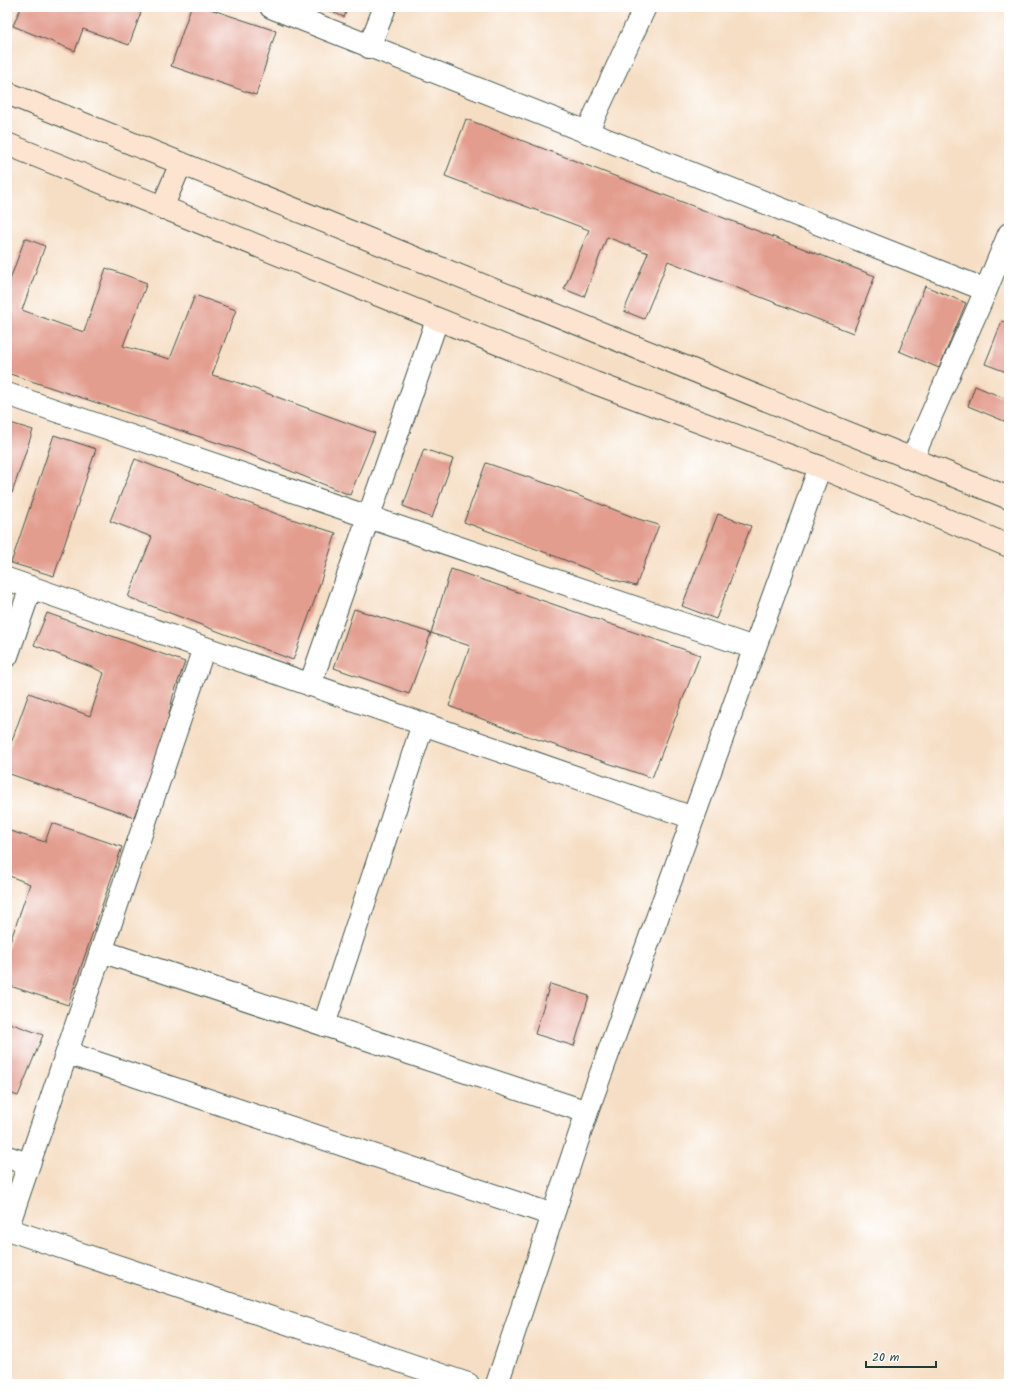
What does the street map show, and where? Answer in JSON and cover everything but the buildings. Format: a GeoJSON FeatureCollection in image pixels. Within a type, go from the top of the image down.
{"type":"FeatureCollection","features":[{"type":"Feature","properties":{"kind":"street"},"geometry":{"type":"LineString","coordinates":[[271,7],[986,290]]}},
{"type":"Feature","properties":{"kind":"street"},"geometry":{"type":"LineString","coordinates":[[369,47],[386,7]]}},
{"type":"Feature","properties":{"kind":"street"},"geometry":{"type":"LineString","coordinates":[[587,132],[645,7]]}},
{"type":"Feature","properties":{"kind":"street"},"geometry":{"type":"LineString","coordinates":[[7,93],[1009,498]]}},
{"type":"Feature","properties":{"kind":"street"},"geometry":{"type":"LineString","coordinates":[[7,144],[437,320],[595,383],[820,467],[1009,546]]}},
{"type":"Feature","properties":{"kind":"street"},"geometry":{"type":"LineString","coordinates":[[162,208],[181,163]]}},
{"type":"Feature","properties":{"kind":"street"},"geometry":{"type":"LineString","coordinates":[[912,459],[1009,234]]}},
{"type":"Feature","properties":{"kind":"street"},"geometry":{"type":"LineString","coordinates":[[310,685],[437,320]]}},
{"type":"Feature","properties":{"kind":"street"},"geometry":{"type":"LineString","coordinates":[[7,394],[754,648]]}},
{"type":"Feature","properties":{"kind":"street"},"geometry":{"type":"LineString","coordinates":[[497,1384],[587,1112],[820,467]]}},
{"type":"Feature","properties":{"kind":"street"},"geometry":{"type":"LineString","coordinates":[[7,579],[693,818]]}},
{"type":"Feature","properties":{"kind":"street"},"geometry":{"type":"LineString","coordinates":[[7,656],[31,588]]}},
{"type":"Feature","properties":{"kind":"street"},"geometry":{"type":"LineString","coordinates":[[204,648],[7,1229],[468,1384]]}},
{"type":"Feature","properties":{"kind":"street"},"geometry":{"type":"LineString","coordinates":[[324,1025],[424,724]]}},
{"type":"Feature","properties":{"kind":"street"},"geometry":{"type":"LineString","coordinates":[[101,951],[587,1112]]}},
{"type":"Feature","properties":{"kind":"street"},"geometry":{"type":"LineString","coordinates":[[67,1053],[554,1215]]}},
{"type":"Feature","properties":{"kind":"street"},"geometry":{"type":"LineString","coordinates":[[7,1157],[28,1164]]}}]}
